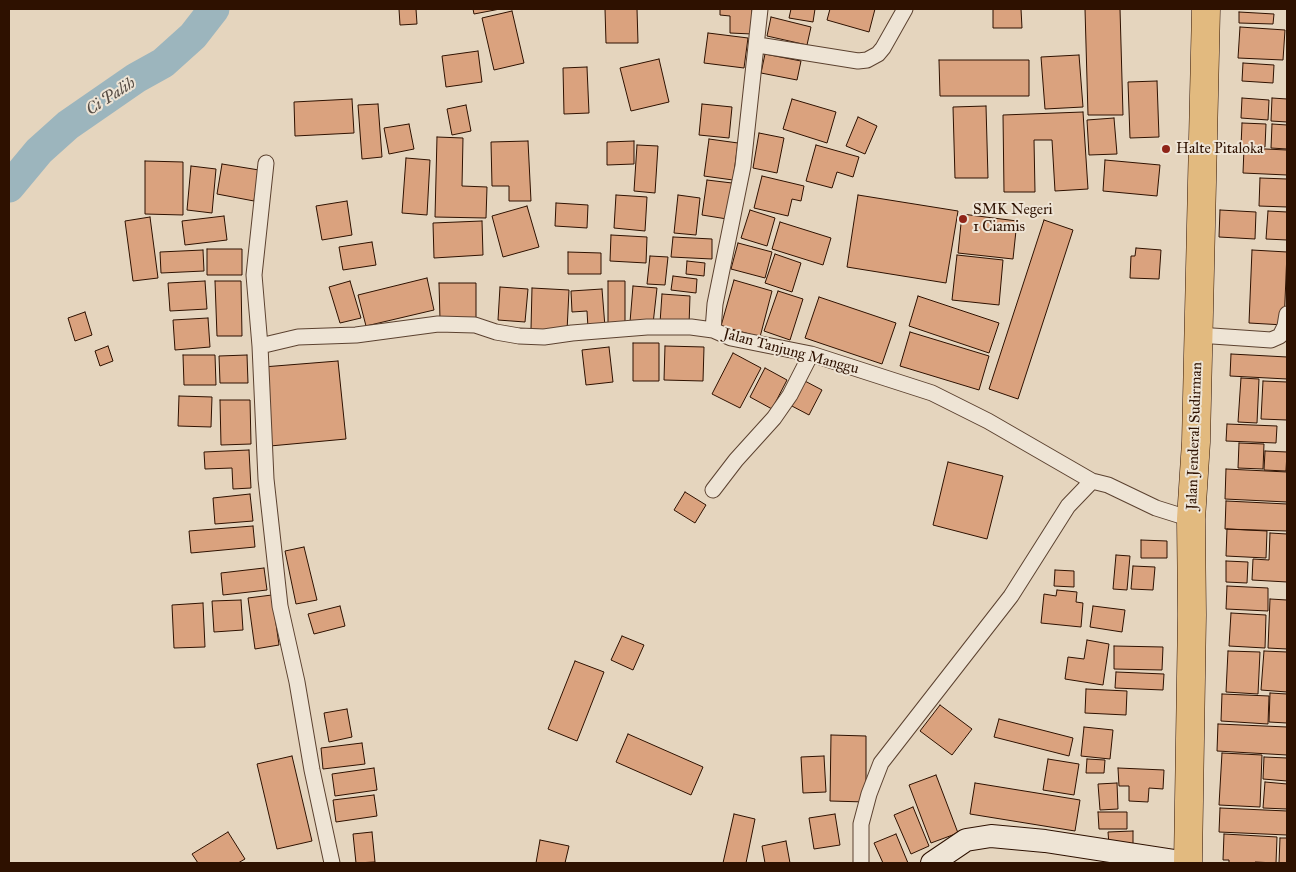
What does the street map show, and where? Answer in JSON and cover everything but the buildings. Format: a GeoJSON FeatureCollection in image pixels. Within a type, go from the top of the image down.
{"type":"FeatureCollection","features":[{"type":"Feature","properties":{"kind":"highway","name":"Jalan Jenderal Sudirman"},"geometry":{"type":"LineString","coordinates":[[1188,863],[1192,616],[1191,519],[1196,442],[1206,9]]}},
{"type":"Feature","properties":{"kind":"street","name":"Jalan Tanjung Manggu"},"geometry":{"type":"LineString","coordinates":[[760,9],[758,45],[743,166],[722,262],[713,314],[714,330],[731,338],[811,354],[932,393],[988,421],[1092,481],[1108,485],[1156,508],[1191,519]]}},
{"type":"Feature","properties":{"kind":"street"},"geometry":{"type":"LineString","coordinates":[[758,45],[858,62],[867,60],[878,54],[883,48],[905,9]]}},
{"type":"Feature","properties":{"kind":"street"},"geometry":{"type":"LineString","coordinates":[[266,163],[254,275],[260,346],[266,479],[280,606],[298,682],[312,770],[332,863]]}},
{"type":"Feature","properties":{"kind":"street"},"geometry":{"type":"LineString","coordinates":[[1198,335],[1271,340],[1280,336],[1286,326],[1287,314]]}},
{"type":"Feature","properties":{"kind":"street"},"geometry":{"type":"LineString","coordinates":[[260,346],[298,337],[356,335],[438,324],[476,325],[496,332],[519,336],[544,337],[647,327],[691,327],[714,330]]}},
{"type":"Feature","properties":{"kind":"street"},"geometry":{"type":"LineString","coordinates":[[713,490],[736,460],[774,418],[790,395],[811,354]]}},
{"type":"Feature","properties":{"kind":"street"},"geometry":{"type":"LineString","coordinates":[[861,863],[861,824],[869,794],[881,763],[1011,596],[1068,506],[1092,481]]}},
{"type":"Feature","properties":{"kind":"street"},"geometry":{"type":"LineString","coordinates":[[932,863],[966,840],[991,836],[1045,841],[1188,863]]}},
{"type":"Feature","properties":{"kind":"waterway","name":"Ci Palih"},"geometry":{"type":"LineString","coordinates":[[9,187],[39,151],[68,125],[136,78],[163,63],[193,36],[214,9]]}},
{"type":"Feature","properties":{"kind":"place","name":"Halte Pitaloka"},"geometry":{"type":"Point","coordinates":[1166,149]}},
{"type":"Feature","properties":{"kind":"place","name":"SMK Negeri 1 Ciamis"},"geometry":{"type":"Point","coordinates":[963,219]}}]}
